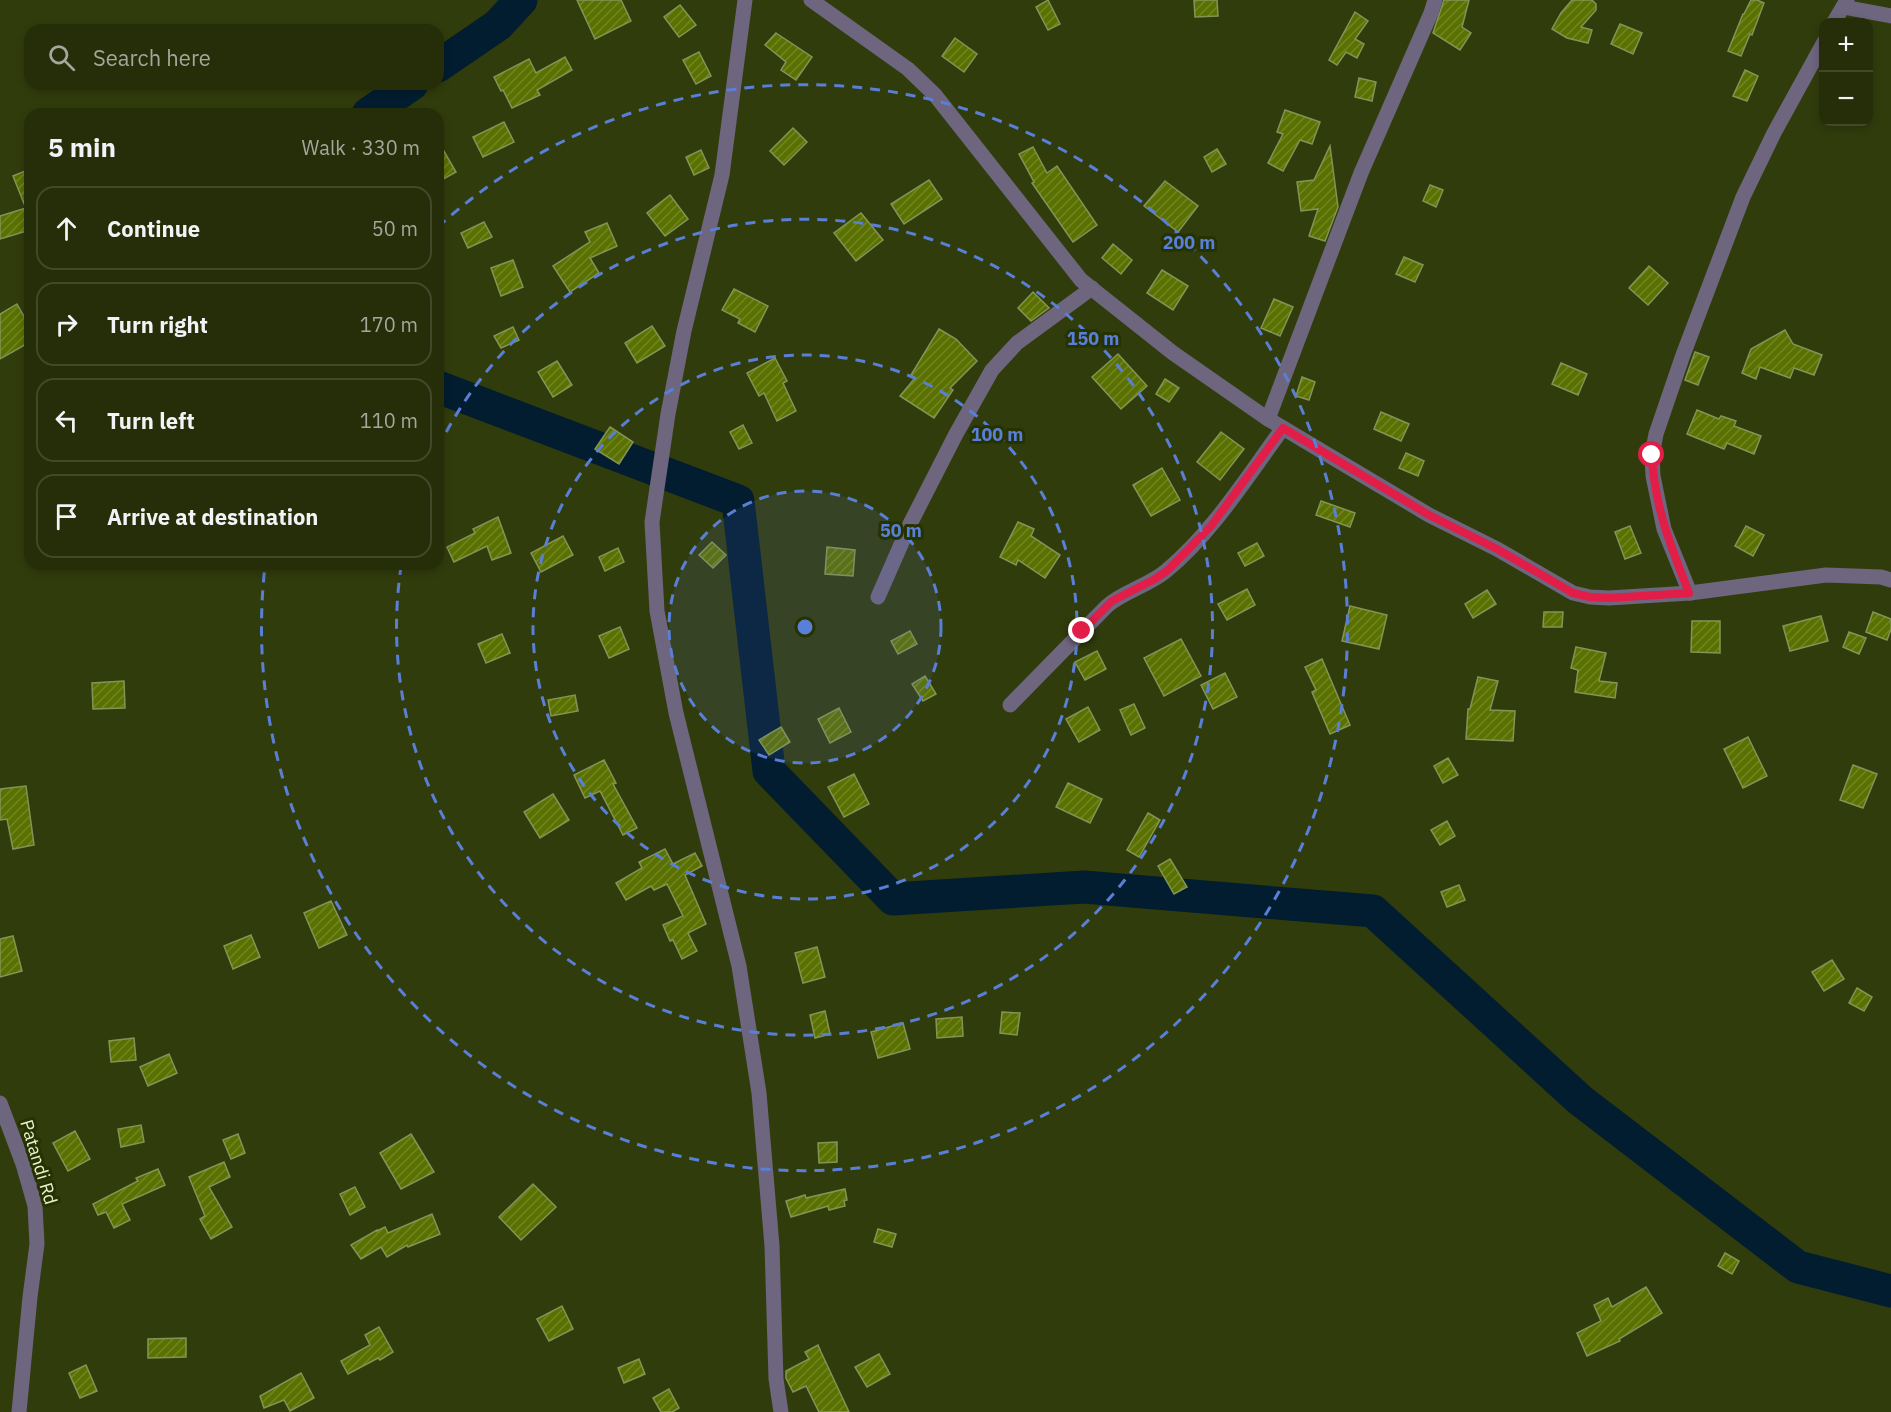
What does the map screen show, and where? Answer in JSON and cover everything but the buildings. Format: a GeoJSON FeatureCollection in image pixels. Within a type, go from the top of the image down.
{"type":"FeatureCollection","features":[{"type":"Feature","properties":{"kind":"street"},"geometry":{"type":"LineString","coordinates":[[745,0],[722,175],[682,342],[668,414],[652,522],[657,611],[676,713],[739,966],[759,1093],[772,1246],[776,1379],[781,1412]]}},
{"type":"Feature","properties":{"kind":"street"},"geometry":{"type":"LineString","coordinates":[[811,0],[908,69],[935,95],[1081,279],[1173,353],[1268,420],[1429,515],[1497,549],[1573,593],[1609,598],[1689,593],[1826,575],[1881,577],[1891,580]]}},
{"type":"Feature","properties":{"kind":"street"},"geometry":{"type":"LineString","coordinates":[[1268,420],[1361,173],[1431,14],[1435,0]]}},
{"type":"Feature","properties":{"kind":"street"},"geometry":{"type":"LineString","coordinates":[[1836,18],[1845,3],[1891,16]]}},
{"type":"Feature","properties":{"kind":"street"},"geometry":{"type":"LineString","coordinates":[[1689,593],[1664,529],[1653,476],[1652,455],[1656,434],[1683,355],[1743,197],[1774,133],[1819,51]]}},
{"type":"Feature","properties":{"kind":"street"},"geometry":{"type":"LineString","coordinates":[[879,597],[909,524],[992,370],[1017,343],[1092,288]]}},
{"type":"Feature","properties":{"kind":"street"},"geometry":{"type":"LineString","coordinates":[[1010,705],[1112,601],[1168,570],[1211,526],[1283,428]]}},
{"type":"Feature","properties":{"kind":"street","name":"Patandi Rd"},"geometry":{"type":"LineString","coordinates":[[0,1103],[23,1164],[35,1206],[37,1244],[19,1412]]}},
{"type":"Feature","properties":{"kind":"waterway"},"geometry":{"type":"LineString","coordinates":[[444,62],[498,25],[521,0]]}},
{"type":"Feature","properties":{"kind":"waterway"},"geometry":{"type":"LineString","coordinates":[[377,108],[403,90]]}},
{"type":"Feature","properties":{"kind":"waterway"},"geometry":{"type":"LineString","coordinates":[[444,389],[738,501],[769,771],[893,899],[1084,887],[1373,911],[1580,1100],[1798,1267],[1891,1291]]}},
{"type":"Feature","properties":{"kind":"route"},"geometry":{"type":"LineString","coordinates":[[1082,631],[1112,601],[1168,570],[1211,526],[1283,428],[1429,515],[1497,549],[1573,593],[1609,598],[1689,593],[1664,529],[1653,476],[1652,455]]}}]}
